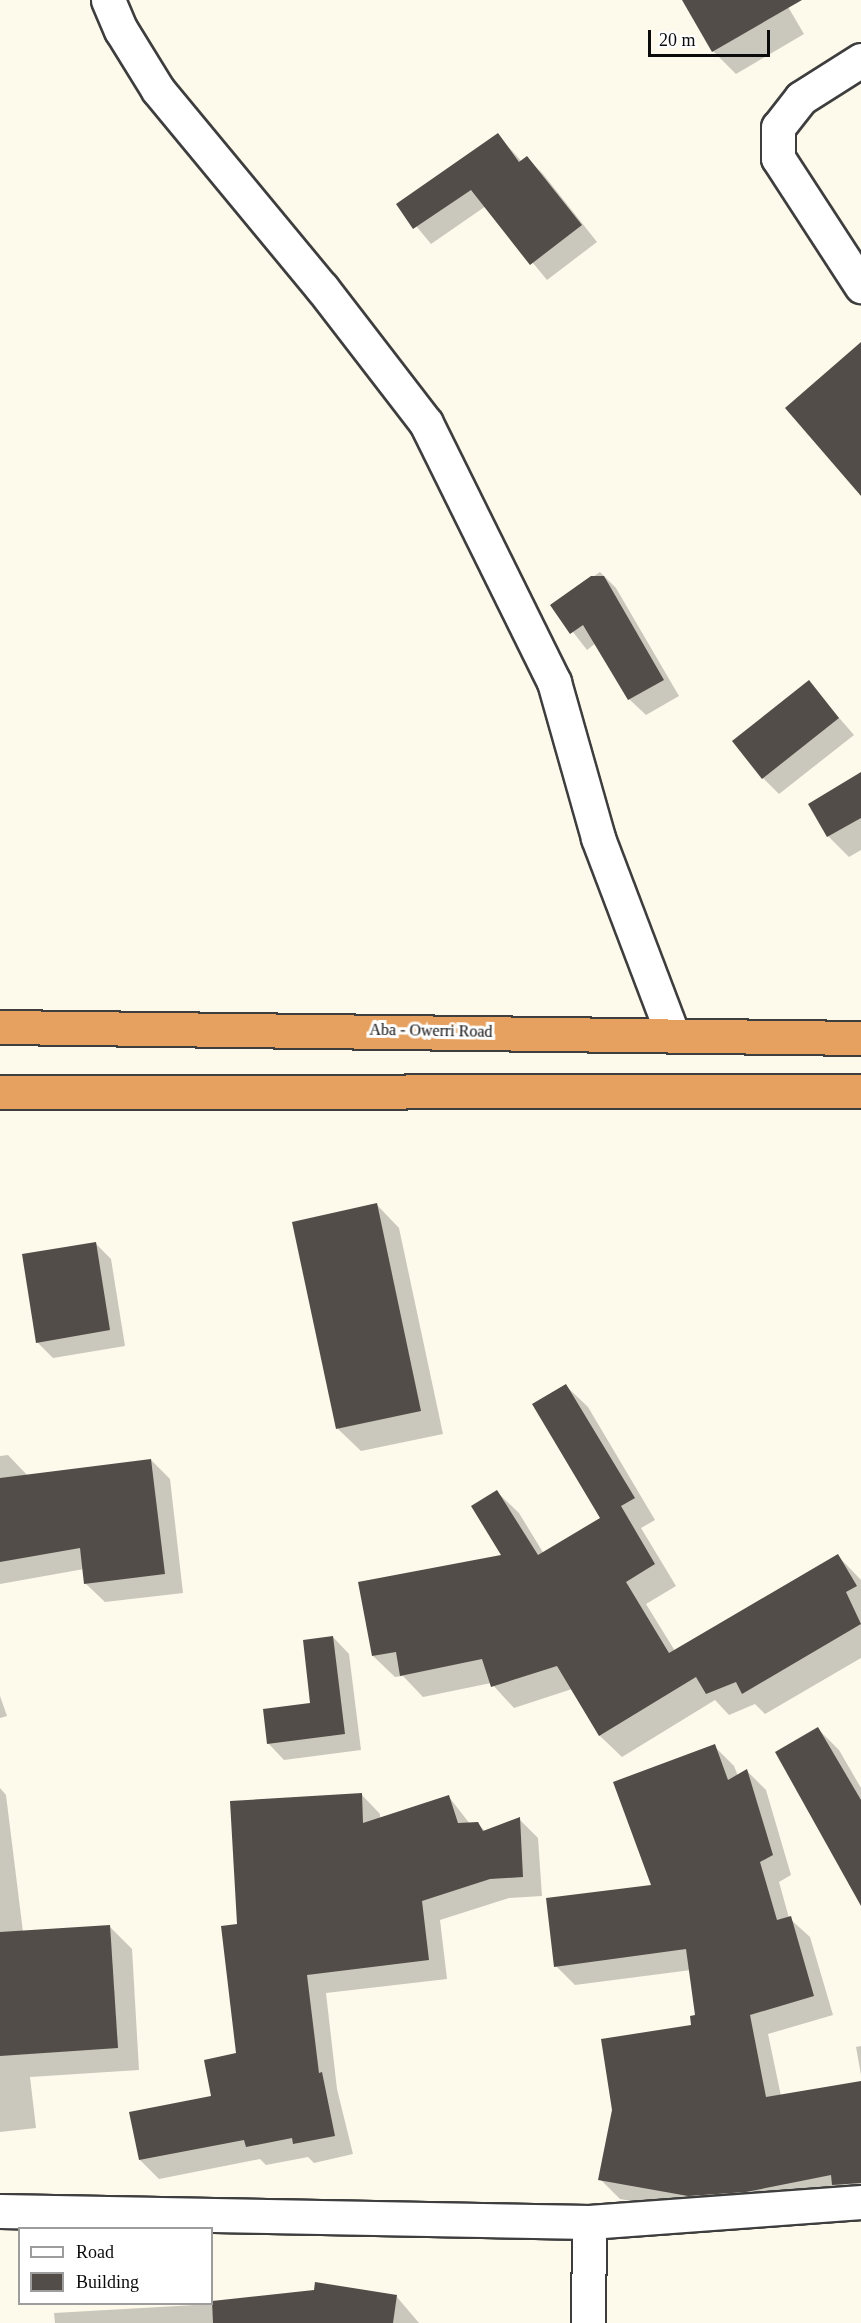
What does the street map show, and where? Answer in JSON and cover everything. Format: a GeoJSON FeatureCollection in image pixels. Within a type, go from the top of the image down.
{"type":"FeatureCollection","features":[{"type":"Feature","properties":{"kind":"highway","name":"Aba - Owerri Road"},"geometry":{"type":"LineString","coordinates":[[0,1027],[672,1033],[861,1038]]}},
{"type":"Feature","properties":{"kind":"highway"},"geometry":{"type":"LineString","coordinates":[[0,1092],[861,1091]]}},
{"type":"Feature","properties":{"kind":"street"},"geometry":{"type":"LineString","coordinates":[[108,0],[121,30],[158,90],[322,288],[426,423],[554,682],[598,838],[672,1033]]}},
{"type":"Feature","properties":{"kind":"street"},"geometry":{"type":"LineString","coordinates":[[861,60],[801,98],[778,127],[778,158],[861,286]]}},
{"type":"Feature","properties":{"kind":"street"},"geometry":{"type":"LineString","coordinates":[[0,2211],[589,2222],[861,2202]]}},
{"type":"Feature","properties":{"kind":"street"},"geometry":{"type":"LineString","coordinates":[[588,2323],[589,2222]]}},
{"type":"Feature","properties":{"kind":"building"},"geometry":{"type":"Polygon","coordinates":[[[682,0],[802,0],[712,52],[682,0]]]}},
{"type":"Feature","properties":{"kind":"building"},"geometry":{"type":"Polygon","coordinates":[[[498,133],[519,162],[527,156],[582,225],[530,265],[471,190],[413,229],[396,204],[498,133]]]}},
{"type":"Feature","properties":{"kind":"building"},"geometry":{"type":"Polygon","coordinates":[[[861,342],[861,496],[785,408],[861,342]]]}},
{"type":"Feature","properties":{"kind":"building"},"geometry":{"type":"Polygon","coordinates":[[[591,576],[604,576],[664,680],[628,700],[583,625],[570,634],[550,605],[591,576]]]}},
{"type":"Feature","properties":{"kind":"building"},"geometry":{"type":"Polygon","coordinates":[[[809,680],[839,718],[762,779],[732,741],[809,680]]]}},
{"type":"Feature","properties":{"kind":"building"},"geometry":{"type":"Polygon","coordinates":[[[861,772],[861,818],[827,837],[808,804],[861,772]]]}},
{"type":"Feature","properties":{"kind":"building"},"geometry":{"type":"Polygon","coordinates":[[[377,1203],[421,1411],[336,1429],[292,1222],[377,1203]]]}},
{"type":"Feature","properties":{"kind":"building"},"geometry":{"type":"Polygon","coordinates":[[[96,1242],[110,1330],[36,1343],[22,1254],[96,1242]]]}},
{"type":"Feature","properties":{"kind":"building"},"geometry":{"type":"Polygon","coordinates":[[[566,1384],[635,1498],[621,1506],[655,1564],[626,1582],[669,1653],[838,1554],[857,1586],[846,1592],[861,1624],[742,1694],[736,1682],[706,1694],[696,1677],[599,1736],[557,1666],[491,1687],[482,1659],[400,1676],[396,1652],[372,1656],[358,1582],[501,1555],[471,1506],[497,1490],[538,1555],[600,1518],[532,1404],[566,1384]]]}},
{"type":"Feature","properties":{"kind":"building"},"geometry":{"type":"Polygon","coordinates":[[[151,1459],[165,1574],[84,1584],[80,1548],[0,1562],[0,1478],[151,1459]]]}},
{"type":"Feature","properties":{"kind":"building"},"geometry":{"type":"Polygon","coordinates":[[[333,1636],[345,1734],[267,1744],[263,1709],[310,1703],[303,1640],[333,1636]]]}},
{"type":"Feature","properties":{"kind":"building"},"geometry":{"type":"Polygon","coordinates":[[[818,1727],[861,1800],[861,1906],[775,1752],[818,1727]]]}},
{"type":"Feature","properties":{"kind":"building"},"geometry":{"type":"Polygon","coordinates":[[[715,1744],[728,1780],[747,1769],[773,1855],[760,1862],[777,1920],[791,1916],[814,1996],[750,2015],[766,2097],[861,2081],[861,2183],[832,2185],[831,2175],[746,2192],[688,2196],[598,2180],[612,2110],[601,2039],[691,2025],[690,2016],[695,2015],[686,1949],[554,1967],[546,1898],[651,1885],[613,1782],[715,1744]]]}},
{"type":"Feature","properties":{"kind":"building"},"geometry":{"type":"Polygon","coordinates":[[[362,1793],[363,1823],[449,1795],[458,1823],[478,1822],[483,1831],[520,1817],[523,1877],[490,1879],[422,1901],[429,1960],[307,1975],[319,2073],[322,2072],[335,2136],[293,2144],[292,2138],[246,2147],[244,2140],[139,2160],[129,2112],[211,2096],[204,2060],[236,2053],[221,1926],[237,1924],[230,1801],[362,1793]]]}},
{"type":"Feature","properties":{"kind":"building"},"geometry":{"type":"Polygon","coordinates":[[[110,1925],[118,2048],[0,2056],[0,1932],[110,1925]]]}},
{"type":"Feature","properties":{"kind":"building"},"geometry":{"type":"Polygon","coordinates":[[[315,2282],[397,2295],[393,2323],[213,2323],[213,2301],[314,2290],[315,2282]]]}}]}
